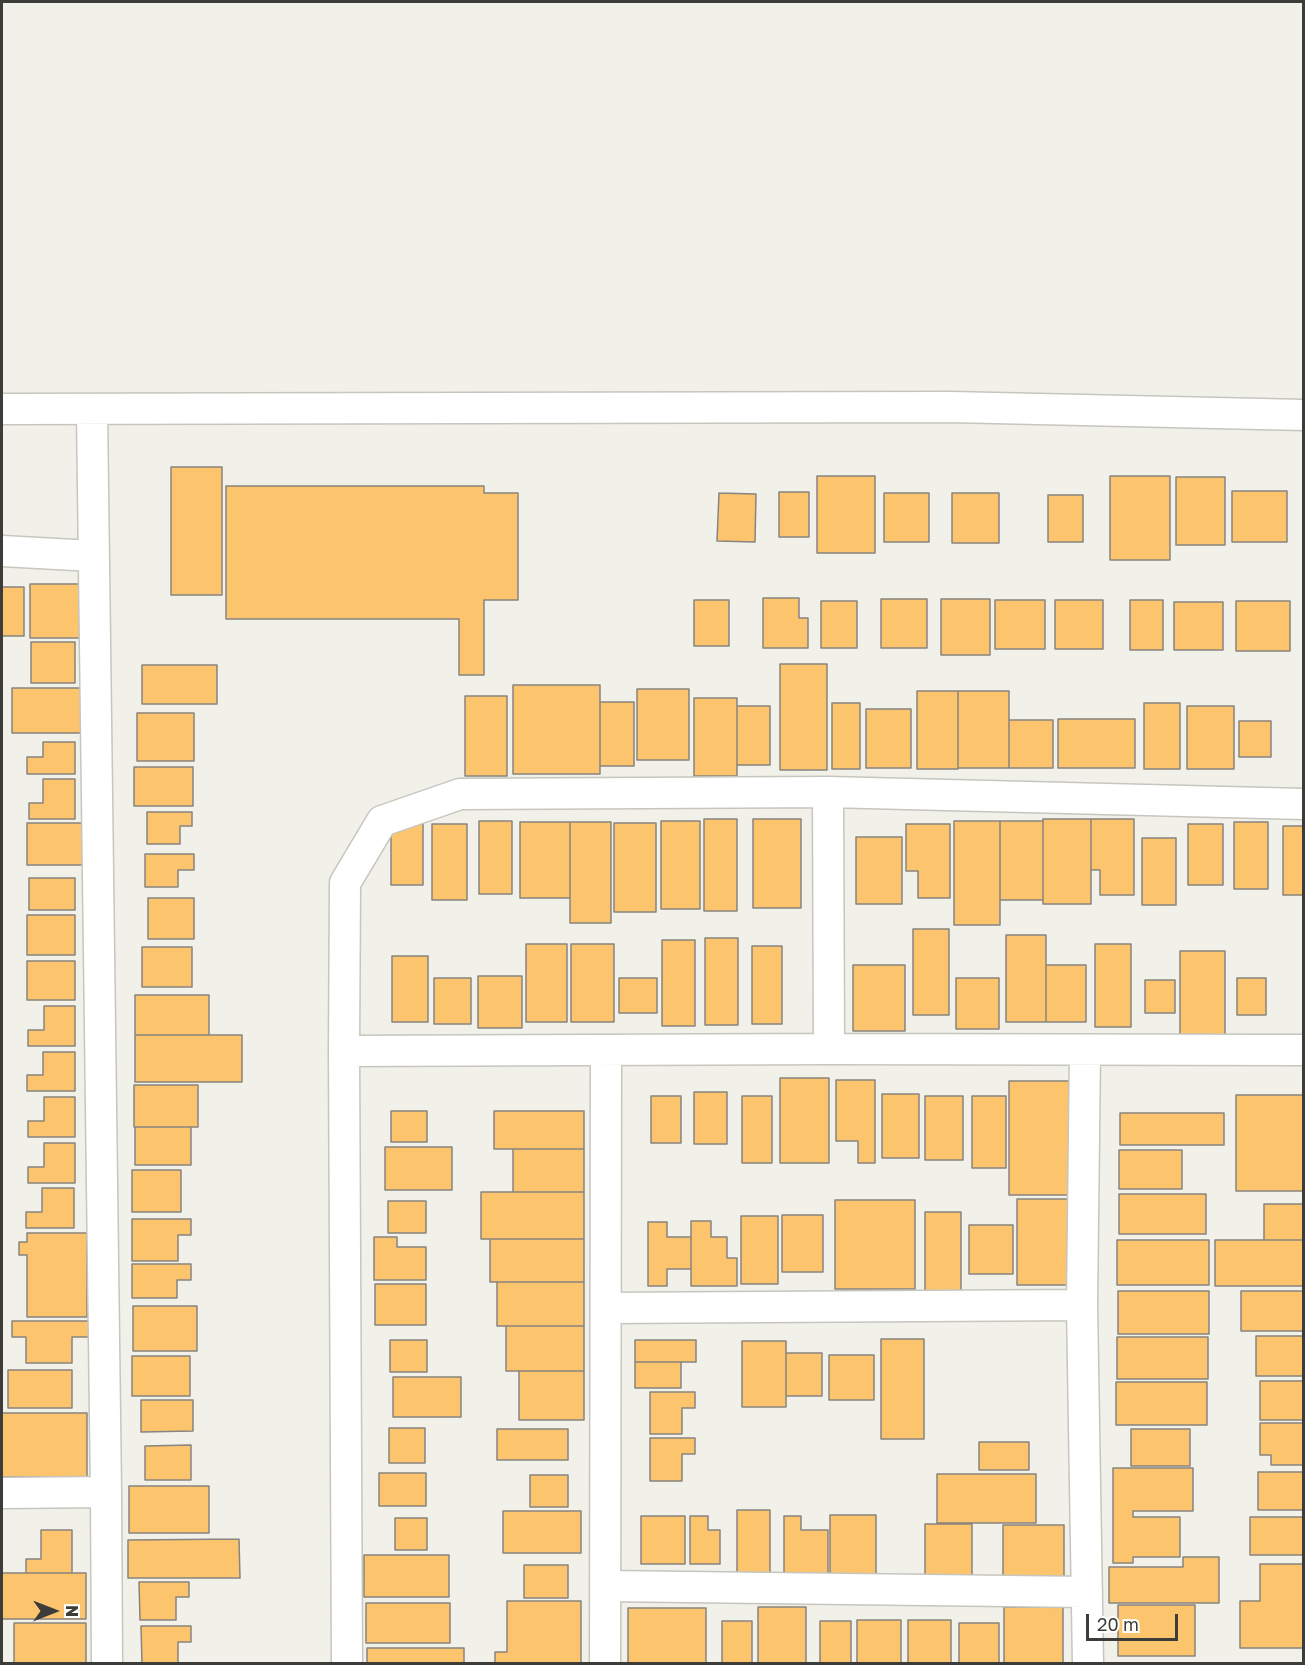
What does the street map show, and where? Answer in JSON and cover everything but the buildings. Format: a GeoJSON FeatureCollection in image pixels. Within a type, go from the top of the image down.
{"type":"FeatureCollection","features":[{"type":"Feature","properties":{"kind":"street"},"geometry":{"type":"LineString","coordinates":[[2,409],[950,408],[1304,415]]}},
{"type":"Feature","properties":{"kind":"street"},"geometry":{"type":"LineString","coordinates":[[92,410],[107,1664]]}},
{"type":"Feature","properties":{"kind":"street"},"geometry":{"type":"LineString","coordinates":[[2,551],[93,556]]}},
{"type":"Feature","properties":{"kind":"street"},"geometry":{"type":"LineString","coordinates":[[828,792],[829,1049]]}},
{"type":"Feature","properties":{"kind":"street"},"geometry":{"type":"LineString","coordinates":[[347,1664],[345,884],[382,821],[460,794],[828,792],[1304,804]]}},
{"type":"Feature","properties":{"kind":"street"},"geometry":{"type":"LineString","coordinates":[[344,1051],[1304,1050]]}},
{"type":"Feature","properties":{"kind":"street"},"geometry":{"type":"LineString","coordinates":[[605,1664],[606,1051]]}},
{"type":"Feature","properties":{"kind":"street"},"geometry":{"type":"LineString","coordinates":[[1084,1051],[1082,1305],[1088,1664]]}},
{"type":"Feature","properties":{"kind":"street"},"geometry":{"type":"LineString","coordinates":[[606,1308],[1082,1305]]}},
{"type":"Feature","properties":{"kind":"street"},"geometry":{"type":"LineString","coordinates":[[2,1493],[106,1492]]}},
{"type":"Feature","properties":{"kind":"street"},"geometry":{"type":"LineString","coordinates":[[606,1587],[1086,1592]]}}]}
